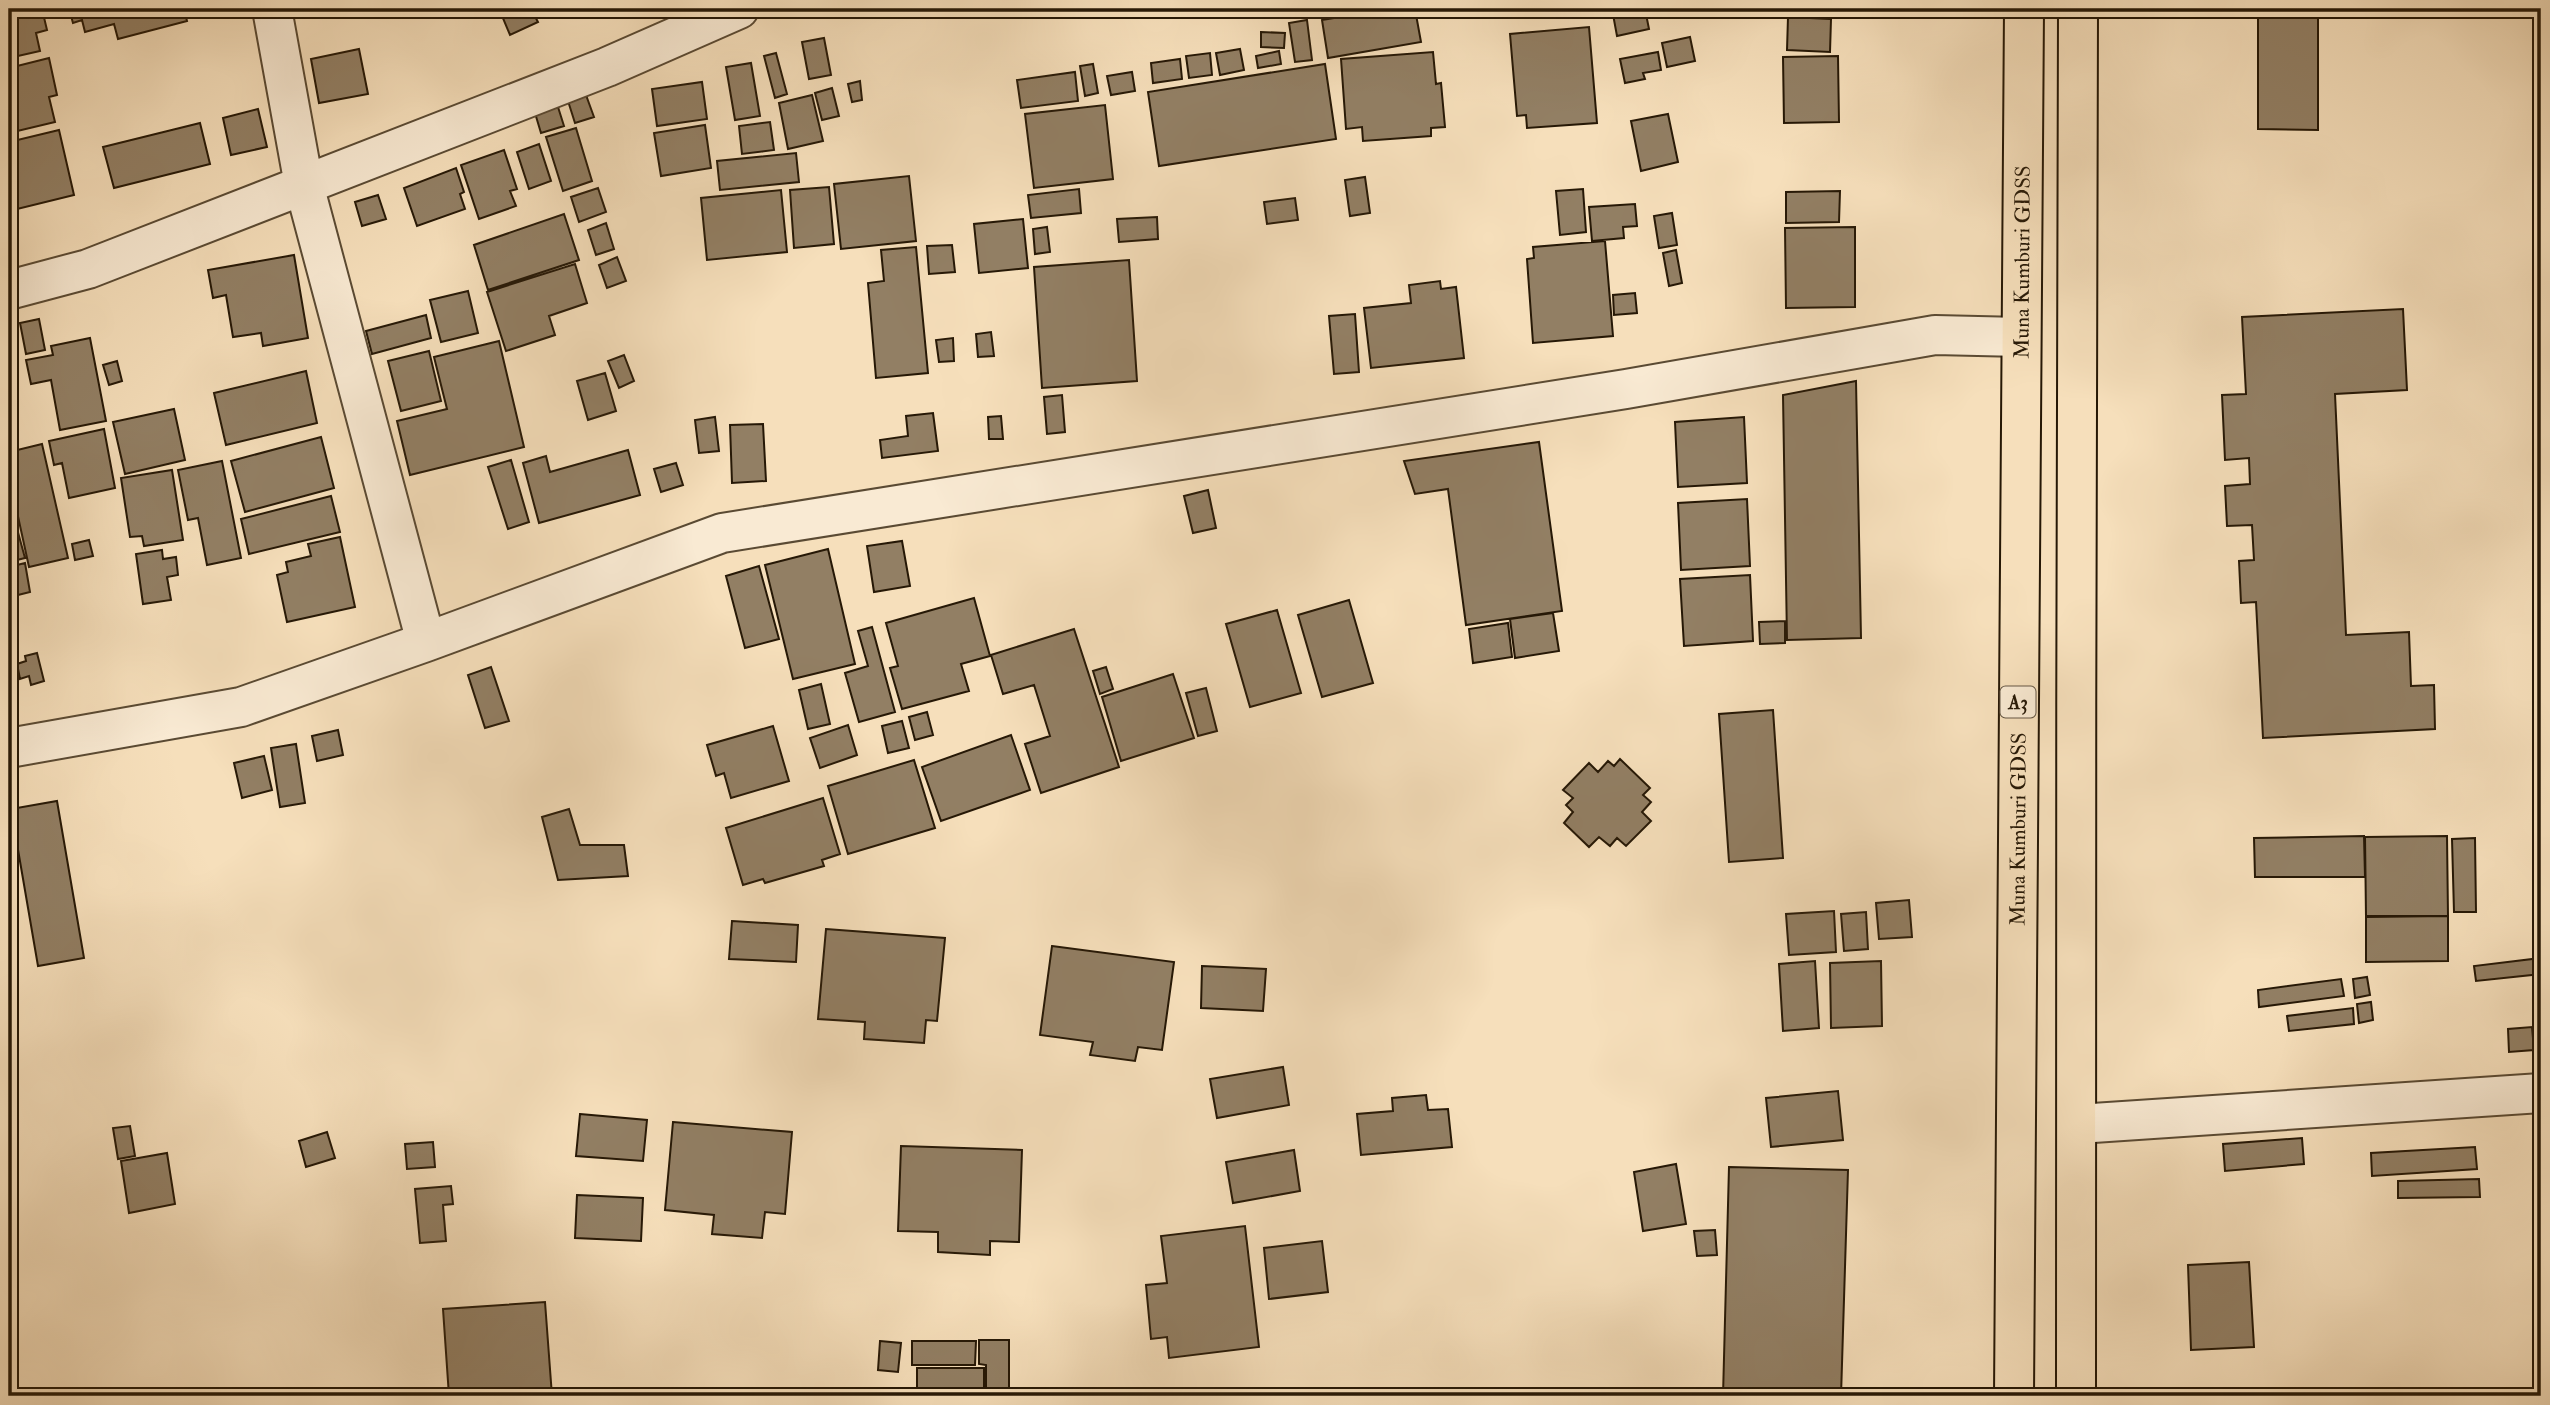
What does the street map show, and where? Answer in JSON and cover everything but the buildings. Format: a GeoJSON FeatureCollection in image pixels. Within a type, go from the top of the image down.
{"type":"FeatureCollection","features":[{"type":"Feature","properties":{"kind":"highway","name":"Muna Kumburi GDSS"},"geometry":{"type":"LineString","coordinates":[[2014,1396],[2024,9]]}},
{"type":"Feature","properties":{"kind":"highway"},"geometry":{"type":"LineString","coordinates":[[2076,1396],[2078,1124],[2075,352],[2078,9]]}},
{"type":"Feature","properties":{"kind":"street"},"geometry":{"type":"LineString","coordinates":[[272,9],[304,185],[426,642]]}},
{"type":"Feature","properties":{"kind":"street"},"geometry":{"type":"LineString","coordinates":[[9,290],[88,269],[607,67],[739,9]]}},
{"type":"Feature","properties":{"kind":"street"},"geometry":{"type":"LineString","coordinates":[[9,748],[241,707],[722,533],[1626,390],[1935,335],[2021,337]]}},
{"type":"Feature","properties":{"kind":"street"},"geometry":{"type":"LineString","coordinates":[[2078,1124],[2541,1093]]}}]}
